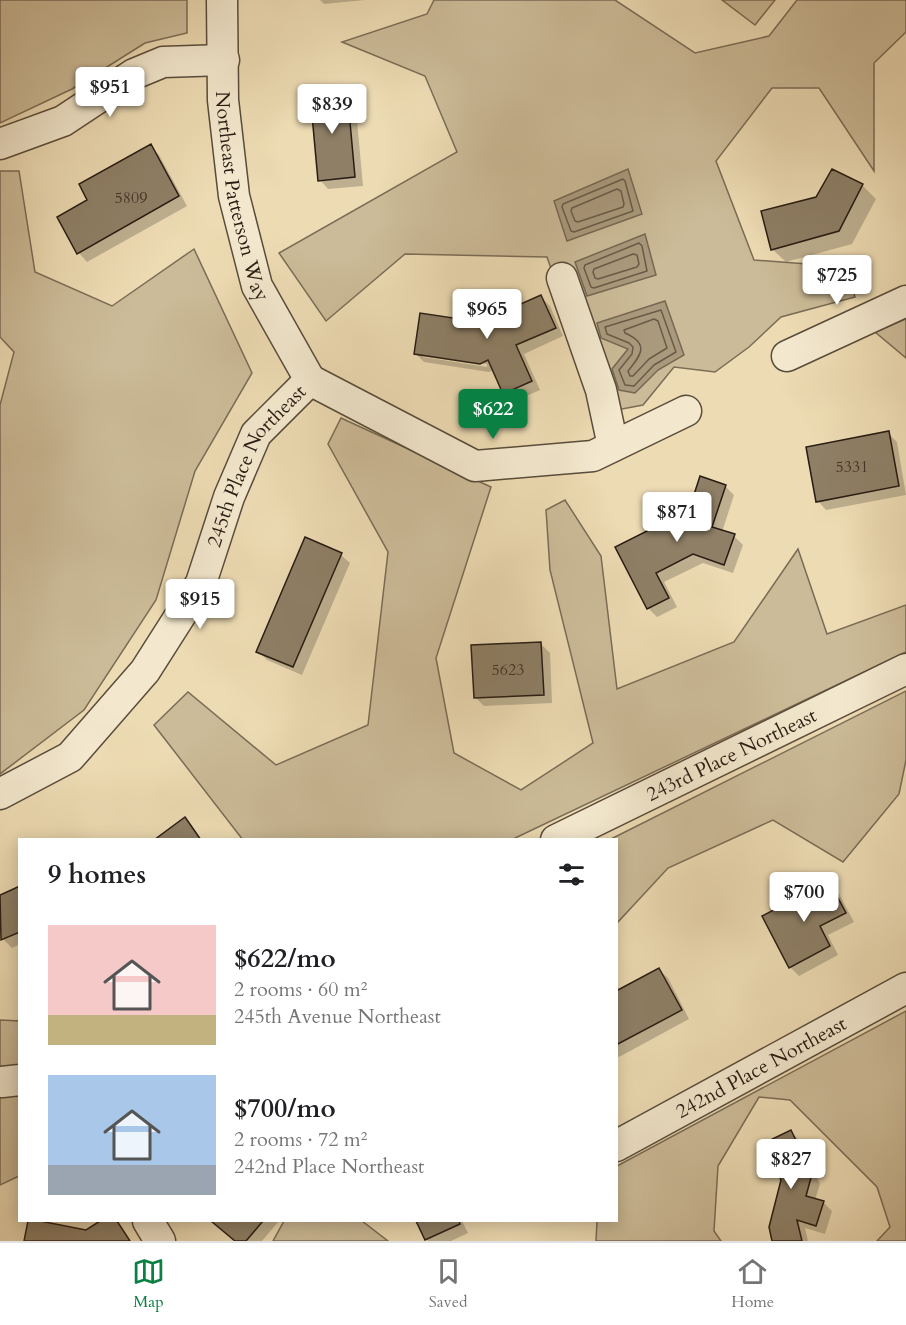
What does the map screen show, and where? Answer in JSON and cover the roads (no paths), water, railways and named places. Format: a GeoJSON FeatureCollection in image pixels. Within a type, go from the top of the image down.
{"type":"FeatureCollection","features":[{"type":"Feature","properties":{"kind":"street","name":"Northeast Patterson Way"},"geometry":{"type":"LineString","coordinates":[[222,0],[223,100],[234,196],[257,286],[310,380]]}},
{"type":"Feature","properties":{"kind":"street"},"geometry":{"type":"LineString","coordinates":[[0,144],[63,121],[134,74],[163,62],[224,60]]}},
{"type":"Feature","properties":{"kind":"street"},"geometry":{"type":"LineString","coordinates":[[562,278],[601,390],[613,446]]}},
{"type":"Feature","properties":{"kind":"street"},"geometry":{"type":"LineString","coordinates":[[787,356],[906,301]]}},
{"type":"Feature","properties":{"kind":"street"},"geometry":{"type":"LineString","coordinates":[[310,380],[475,466],[593,456],[686,411]]}},
{"type":"Feature","properties":{"kind":"street","name":"245th Place Northeast"},"geometry":{"type":"LineString","coordinates":[[0,794],[70,757],[145,671],[201,583],[230,497],[256,434],[310,380]]}},
{"type":"Feature","properties":{"kind":"street","name":"243rd Place Northeast"},"geometry":{"type":"LineString","coordinates":[[560,838],[906,669]]}},
{"type":"Feature","properties":{"kind":"street","name":"242nd Place Northeast"},"geometry":{"type":"LineString","coordinates":[[618,1145],[906,988]]}},
{"type":"Feature","properties":{"kind":"street"},"geometry":{"type":"LineString","coordinates":[[149,1222],[160,1241]]}},
{"type":"Feature","properties":{"kind":"water"},"geometry":{"type":"Polygon","coordinates":[[[628,169],[642,214],[567,241],[554,201],[628,169]]]}},
{"type":"Feature","properties":{"kind":"water"},"geometry":{"type":"Polygon","coordinates":[[[645,234],[656,275],[587,296],[575,262],[645,234]]]}},
{"type":"Feature","properties":{"kind":"water"},"geometry":{"type":"Polygon","coordinates":[[[665,301],[684,355],[658,370],[635,393],[619,390],[612,369],[628,349],[601,338],[597,323],[665,301]]]}}]}
